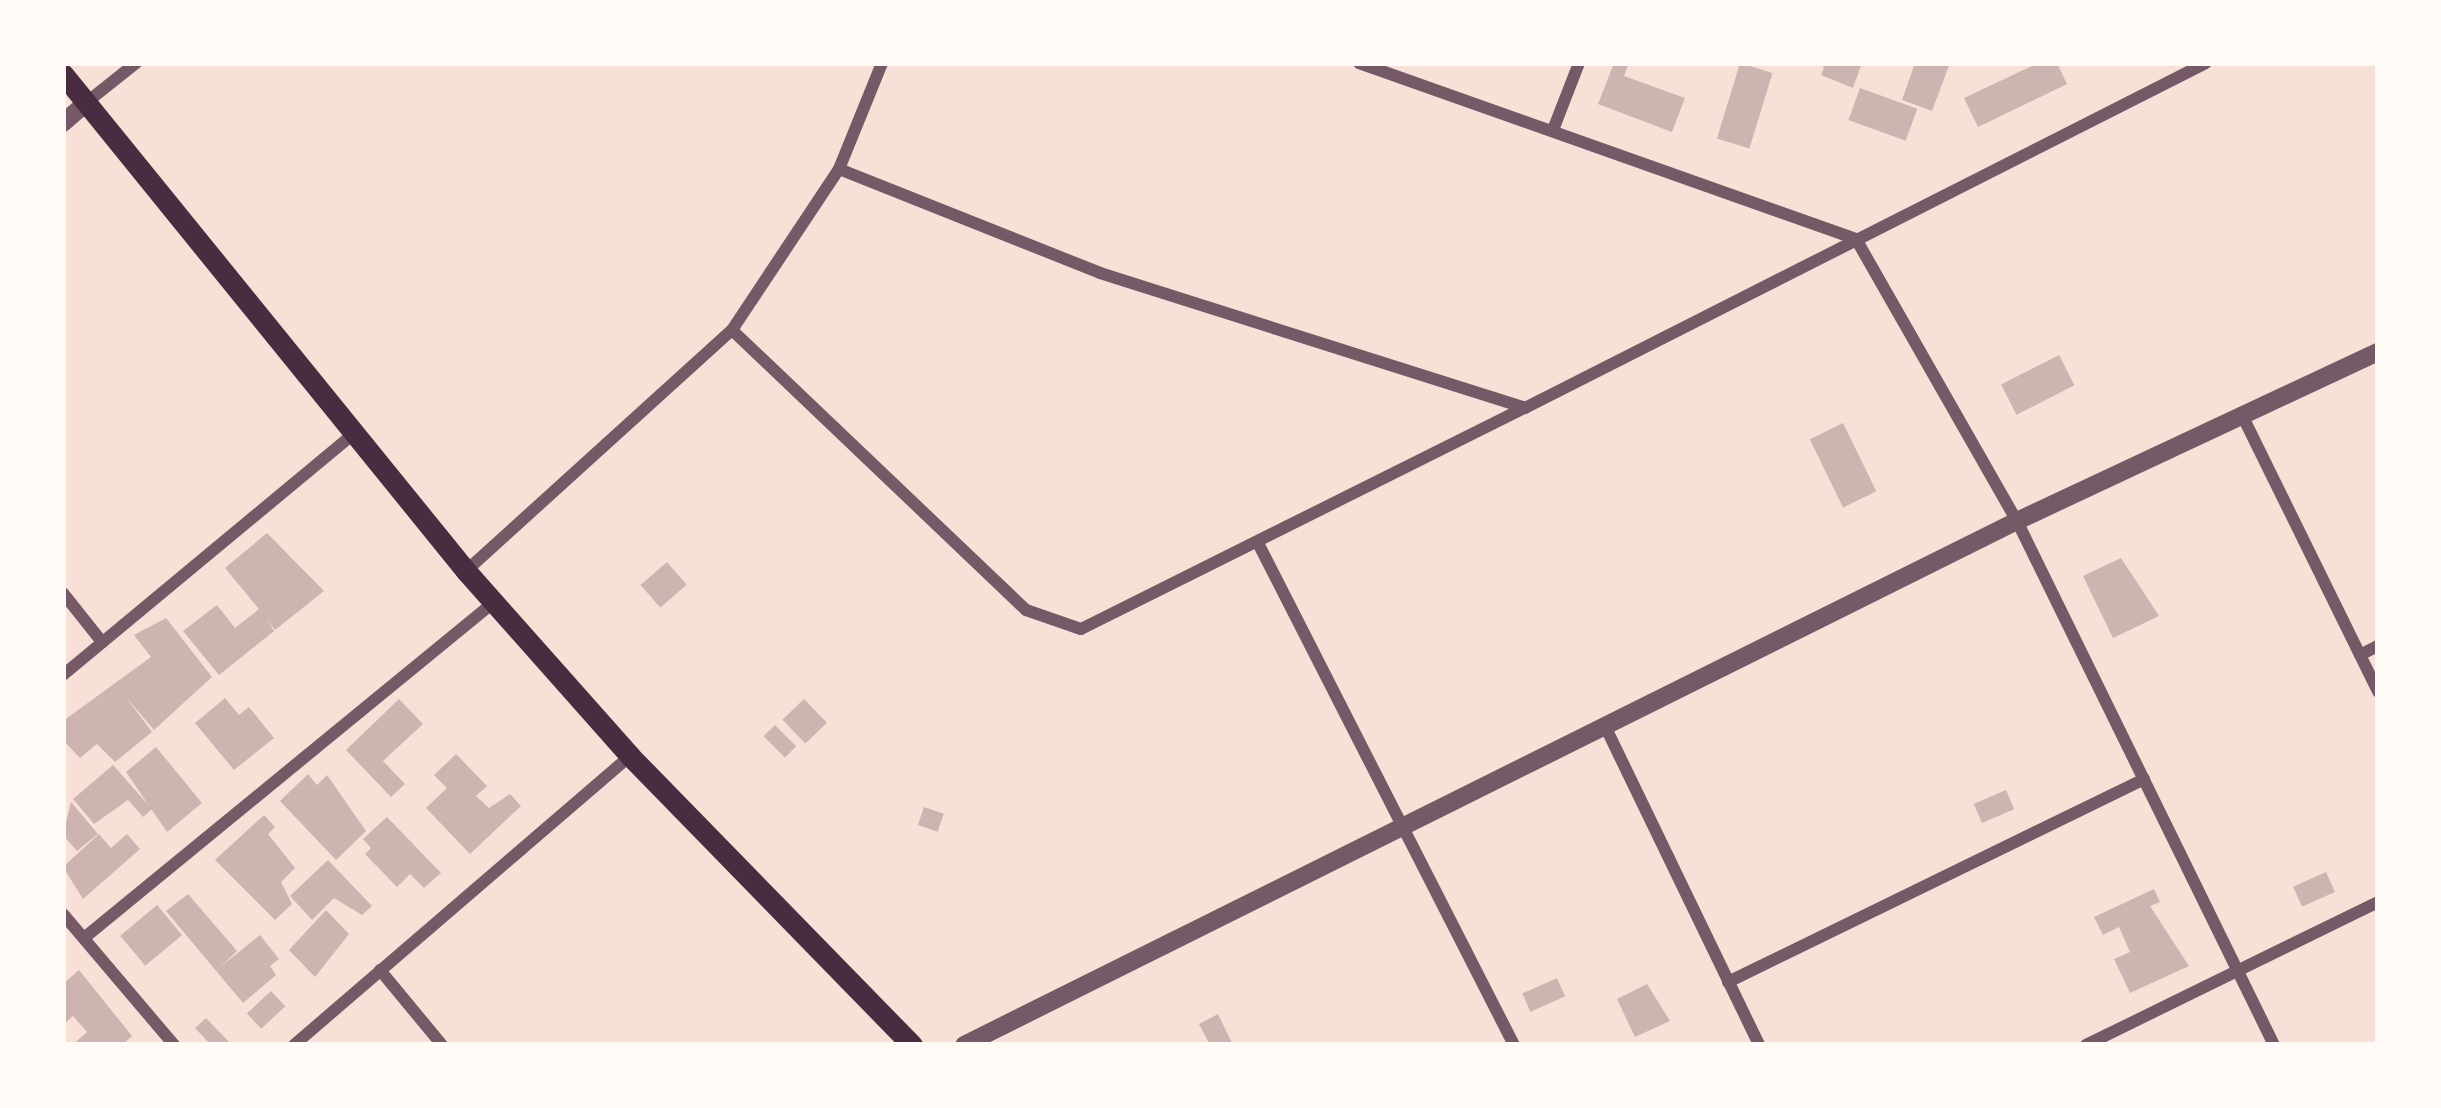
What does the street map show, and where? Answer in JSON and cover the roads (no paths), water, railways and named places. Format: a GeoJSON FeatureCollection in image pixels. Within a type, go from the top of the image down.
{"type":"FeatureCollection","features":[{"type":"Feature","properties":{"kind":"main road"},"geometry":{"type":"LineString","coordinates":[[63,74],[466,571],[630,756],[912,1045]]}},
{"type":"Feature","properties":{"kind":"street"},"geometry":{"type":"LineString","coordinates":[[63,123],[136,63]]}},
{"type":"Feature","properties":{"kind":"street"},"geometry":{"type":"LineString","coordinates":[[466,571],[732,330],[839,169],[882,63]]}},
{"type":"Feature","properties":{"kind":"street"},"geometry":{"type":"LineString","coordinates":[[1359,63],[1856,239],[2018,521],[2274,1045]]}},
{"type":"Feature","properties":{"kind":"street"},"geometry":{"type":"LineString","coordinates":[[1553,130],[1579,63]]}},
{"type":"Feature","properties":{"kind":"street"},"geometry":{"type":"LineString","coordinates":[[732,330],[1026,610],[1052,625],[1103,624],[2206,63]]}},
{"type":"Feature","properties":{"kind":"street"},"geometry":{"type":"LineString","coordinates":[[839,169],[1100,273],[1525,409]]}},
{"type":"Feature","properties":{"kind":"street"},"geometry":{"type":"LineString","coordinates":[[964,1045],[2018,521],[2378,352]]}},
{"type":"Feature","properties":{"kind":"street"},"geometry":{"type":"LineString","coordinates":[[2241,413],[2378,692]]}},
{"type":"Feature","properties":{"kind":"street"},"geometry":{"type":"LineString","coordinates":[[63,675],[352,435]]}},
{"type":"Feature","properties":{"kind":"street"},"geometry":{"type":"LineString","coordinates":[[1258,545],[1514,1045]]}},
{"type":"Feature","properties":{"kind":"street"},"geometry":{"type":"LineString","coordinates":[[63,593],[102,642]]}},
{"type":"Feature","properties":{"kind":"street"},"geometry":{"type":"LineString","coordinates":[[84,938],[494,602]]}},
{"type":"Feature","properties":{"kind":"street"},"geometry":{"type":"LineString","coordinates":[[2360,655],[2378,646]]}},
{"type":"Feature","properties":{"kind":"street"},"geometry":{"type":"LineString","coordinates":[[1605,726],[1759,1045]]}},
{"type":"Feature","properties":{"kind":"street"},"geometry":{"type":"LineString","coordinates":[[294,1045],[630,756]]}},
{"type":"Feature","properties":{"kind":"street"},"geometry":{"type":"LineString","coordinates":[[1728,982],[2144,778]]}},
{"type":"Feature","properties":{"kind":"street"},"geometry":{"type":"LineString","coordinates":[[2086,1045],[2378,902]]}},
{"type":"Feature","properties":{"kind":"street"},"geometry":{"type":"LineString","coordinates":[[63,914],[174,1045]]}},
{"type":"Feature","properties":{"kind":"street"},"geometry":{"type":"LineString","coordinates":[[380,970],[442,1045]]}}]}
